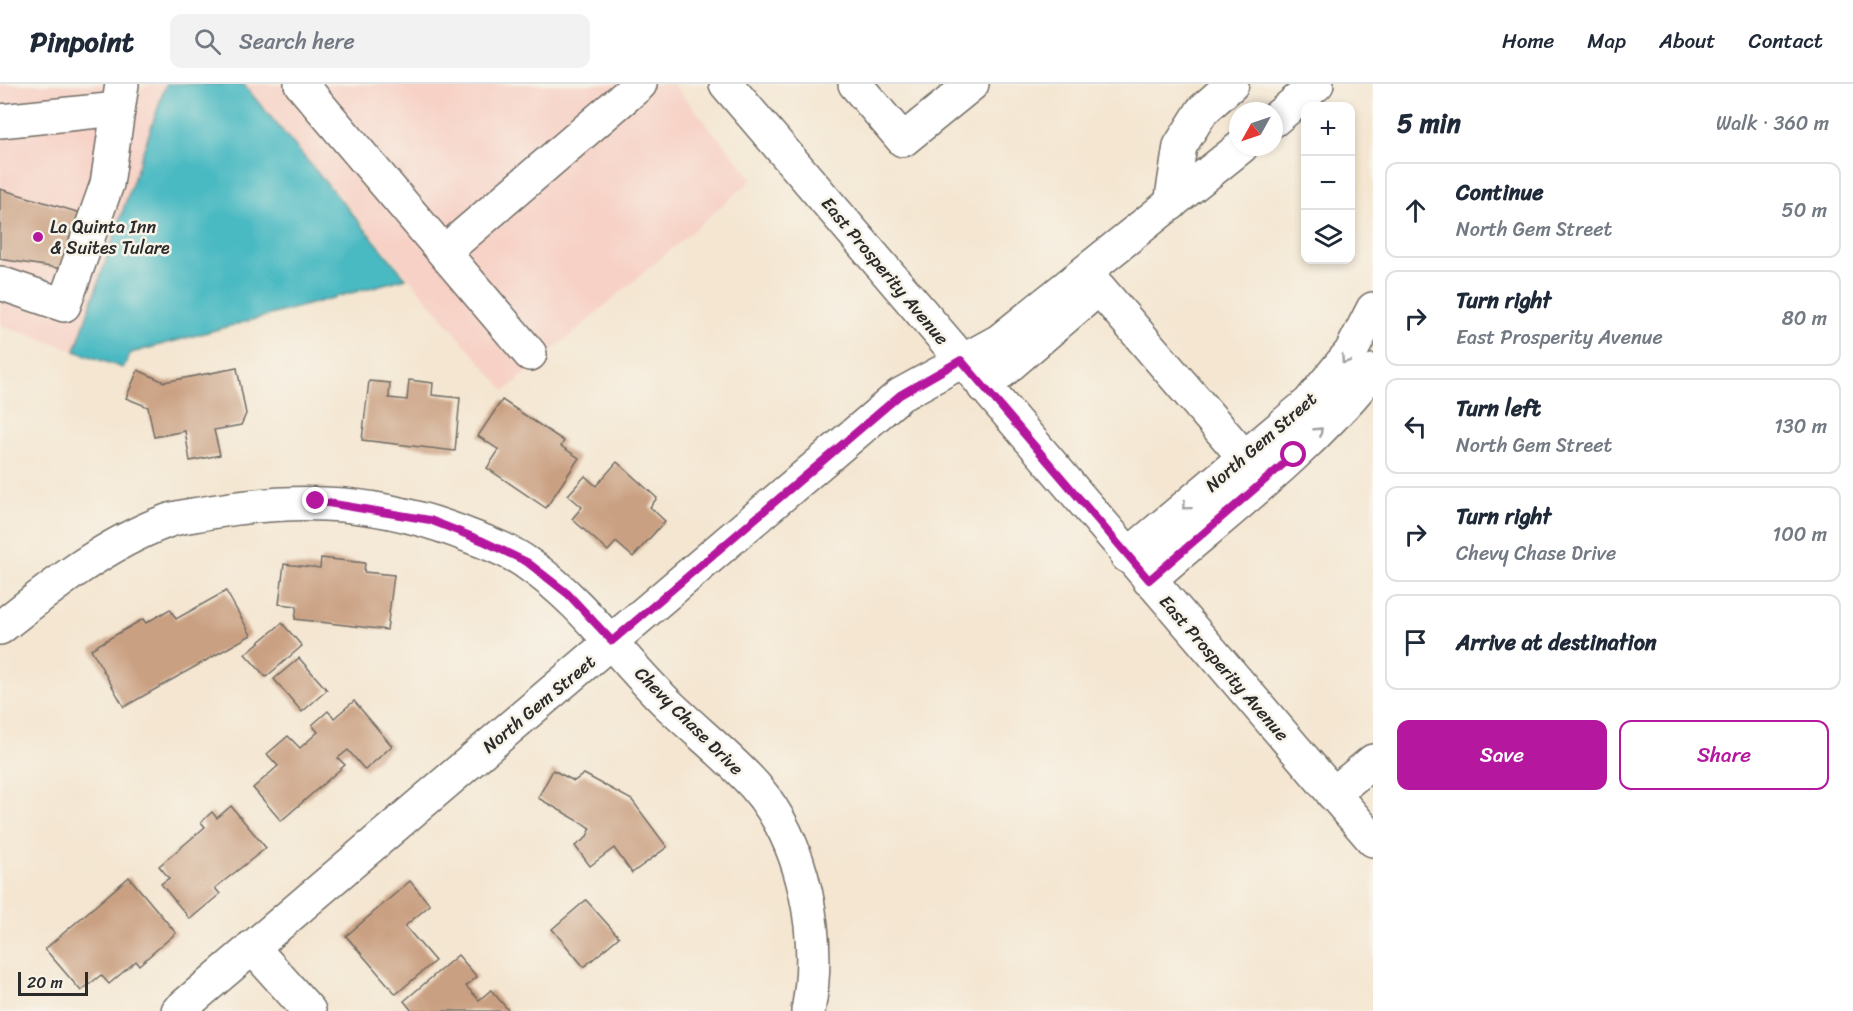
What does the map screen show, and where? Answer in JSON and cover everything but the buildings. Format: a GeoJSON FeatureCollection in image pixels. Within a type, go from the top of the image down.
{"type":"FeatureCollection","features":[{"type":"Feature","properties":{"kind":"street"},"geometry":{"type":"LineString","coordinates":[[301,84],[530,354]]}},
{"type":"Feature","properties":{"kind":"street"},"geometry":{"type":"LineString","coordinates":[[444,252],[640,84]]}},
{"type":"Feature","properties":{"kind":"street","name":"East Prosperity Avenue"},"geometry":{"type":"LineString","coordinates":[[726,84],[1127,556],[1373,840]]}},
{"type":"Feature","properties":{"kind":"street"},"geometry":{"type":"LineString","coordinates":[[855,84],[903,140],[972,84]]}},
{"type":"Feature","properties":{"kind":"street"},"geometry":{"type":"LineString","coordinates":[[1171,204],[1180,146],[1202,111],[1232,84]]}},
{"type":"Feature","properties":{"kind":"street"},"geometry":{"type":"LineString","coordinates":[[1283,112],[1317,84]]}},
{"type":"Feature","properties":{"kind":"street"},"geometry":{"type":"LineString","coordinates":[[0,121],[120,97],[107,184],[64,305],[0,283]]}},
{"type":"Feature","properties":{"kind":"street","name":"North Gem Street"},"geometry":{"type":"LineString","coordinates":[[178,1011],[900,395],[999,341],[1230,156]]}},
{"type":"Feature","properties":{"kind":"street"},"geometry":{"type":"LineString","coordinates":[[984,387],[1099,288],[1244,457]]}},
{"type":"Feature","properties":{"kind":"street","name":"North Gem Street"},"geometry":{"type":"LineString","coordinates":[[1127,556],[1309,403],[1332,378],[1351,352],[1373,309]]}},
{"type":"Feature","properties":{"kind":"street","name":"North Gem Street"},"geometry":{"type":"LineString","coordinates":[[1149,580],[1294,455],[1329,422],[1373,371]]}},
{"type":"Feature","properties":{"kind":"street","name":"Chevy Chase Drive"},"geometry":{"type":"LineString","coordinates":[[0,628],[108,549],[168,520],[259,504],[316,501],[430,520],[483,541],[535,569],[568,594],[666,703],[727,757],[757,788],[785,834],[801,877],[810,921],[813,1010]]}},
{"type":"Feature","properties":{"kind":"street"},"geometry":{"type":"LineString","coordinates":[[1333,794],[1373,761]]}},
{"type":"Feature","properties":{"kind":"street"},"geometry":{"type":"LineString","coordinates":[[252,947],[309,1011]]}},
{"type":"Feature","properties":{"kind":"shaded area"},"geometry":{"type":"Polygon","coordinates":[[[0,84],[98,84],[111,91],[127,94],[153,84],[166,84],[75,351],[0,325],[0,84]]]}},
{"type":"Feature","properties":{"kind":"shaded area"},"geometry":{"type":"Polygon","coordinates":[[[244,84],[673,84],[753,179],[505,391],[244,84]]]}},
{"type":"Feature","properties":{"kind":"water"},"geometry":{"type":"Polygon","coordinates":[[[166,84],[243,84],[406,278],[131,353],[123,368],[75,351],[166,84]]]}},
{"type":"Feature","properties":{"kind":"place","name":"La Quinta Inn & Suites Tulare"},"geometry":{"type":"Point","coordinates":[38,237]}},
{"type":"Feature","properties":{"kind":"route"},"geometry":{"type":"LineString","coordinates":[[316,501],[430,520],[483,541],[527,562],[568,594],[612,641],[900,395],[961,360],[1149,580],[1294,455]]}}]}
